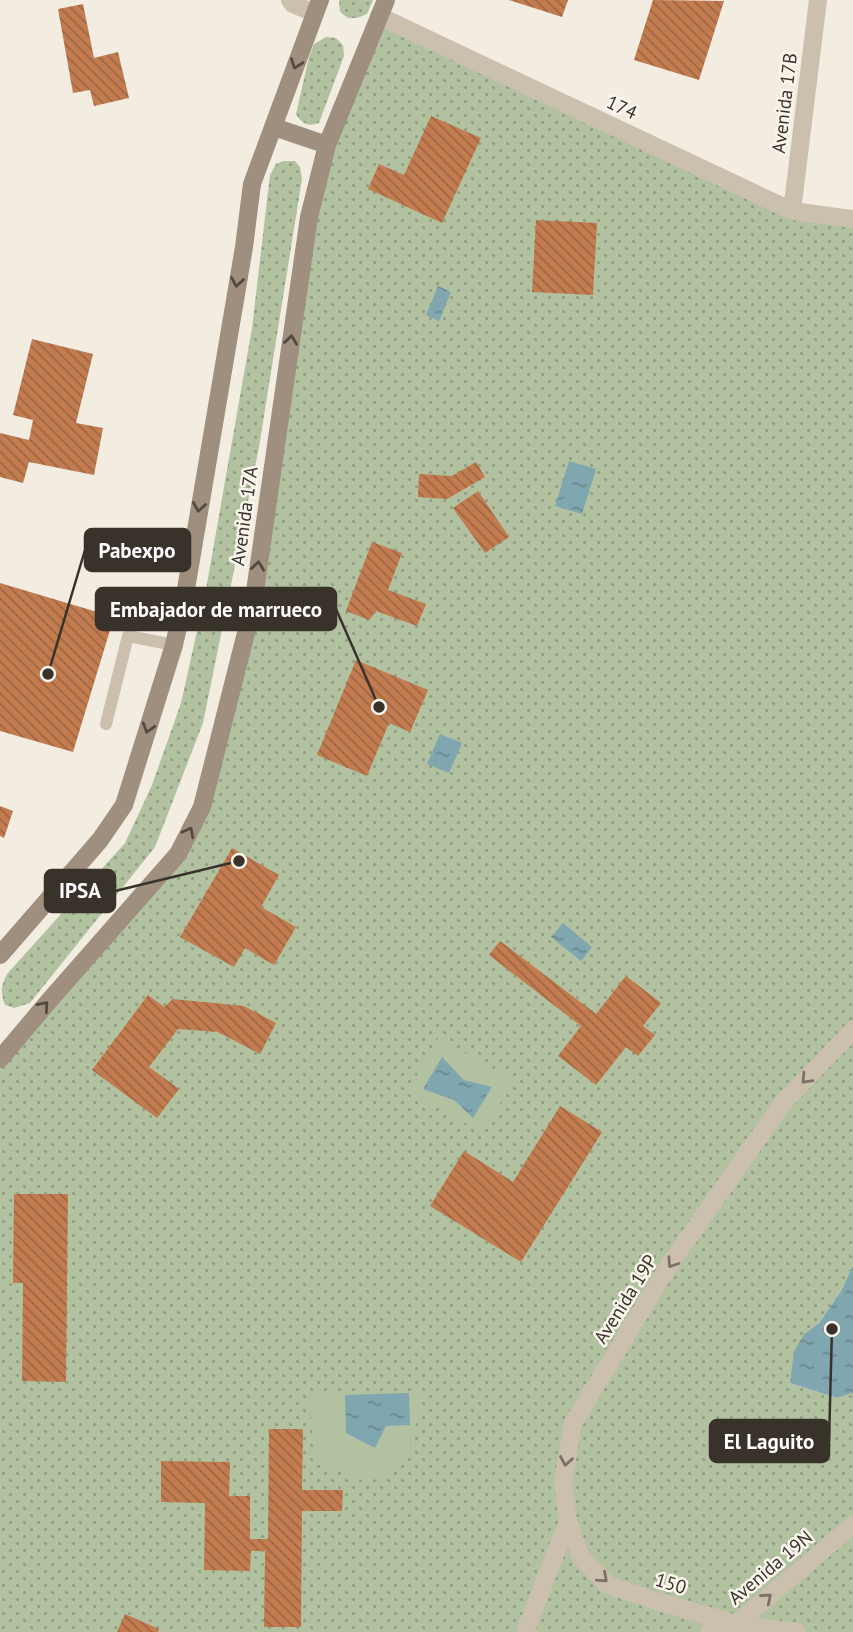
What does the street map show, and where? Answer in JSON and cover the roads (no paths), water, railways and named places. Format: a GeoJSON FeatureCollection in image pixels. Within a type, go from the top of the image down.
{"type":"FeatureCollection","features":[{"type":"Feature","properties":{"kind":"main road"},"geometry":{"type":"LineString","coordinates":[[0,955],[100,840],[124,805],[174,645],[184,601],[244,247],[252,184],[317,7]]}},
{"type":"Feature","properties":{"kind":"main road","name":"Avenida 17A"},"geometry":{"type":"LineString","coordinates":[[3,1048],[178,854],[202,807],[253,605],[309,217],[327,145],[382,8]]}},
{"type":"Feature","properties":{"kind":"main road"},"geometry":{"type":"LineString","coordinates":[[274,127],[327,145]]}},
{"type":"Feature","properties":{"kind":"street"},"geometry":{"type":"LineString","coordinates":[[290,0],[293,4],[317,7]]}},
{"type":"Feature","properties":{"kind":"street","name":"Avenida 17B"},"geometry":{"type":"LineString","coordinates":[[792,211],[818,0]]}},
{"type":"Feature","properties":{"kind":"street","name":"174"},"geometry":{"type":"LineString","coordinates":[[382,8],[792,211],[853,219]]}},
{"type":"Feature","properties":{"kind":"street","name":"Avenida 19P"},"geometry":{"type":"LineString","coordinates":[[525,1632],[568,1521],[563,1482],[573,1423],[668,1267],[782,1104],[853,1030]]}},
{"type":"Feature","properties":{"kind":"street","name":"150"},"geometry":{"type":"LineString","coordinates":[[568,1521],[581,1557],[608,1585],[736,1624],[797,1632]]}},
{"type":"Feature","properties":{"kind":"street","name":"Avenida 19N"},"geometry":{"type":"LineString","coordinates":[[709,1632],[736,1624],[853,1525]]}},
{"type":"Feature","properties":{"kind":"lane"},"geometry":{"type":"LineString","coordinates":[[106,724],[128,636],[174,645]]}},
{"type":"Feature","properties":{"kind":"water"},"geometry":{"type":"Polygon","coordinates":[[[438,286],[451,292],[439,321],[426,315],[438,286]]]}},
{"type":"Feature","properties":{"kind":"water"},"geometry":{"type":"Polygon","coordinates":[[[569,461],[596,469],[582,514],[555,506],[569,461]]]}},
{"type":"Feature","properties":{"kind":"water"},"geometry":{"type":"Polygon","coordinates":[[[440,734],[462,743],[449,773],[427,764],[440,734]]]}},
{"type":"Feature","properties":{"kind":"water"},"geometry":{"type":"Polygon","coordinates":[[[563,923],[592,947],[581,961],[551,937],[563,923]]]}},
{"type":"Feature","properties":{"kind":"water"},"geometry":{"type":"Polygon","coordinates":[[[442,1057],[464,1080],[492,1087],[473,1118],[454,1100],[423,1089],[442,1057]]]}},
{"type":"Feature","properties":{"kind":"water"},"geometry":{"type":"Polygon","coordinates":[[[853,1266],[853,1393],[837,1398],[790,1383],[794,1352],[804,1334],[819,1323],[841,1291],[853,1266]]]}},
{"type":"Feature","properties":{"kind":"water"},"geometry":{"type":"Polygon","coordinates":[[[409,1393],[410,1425],[386,1426],[375,1448],[346,1433],[345,1395],[409,1393]]]}},
{"type":"Feature","properties":{"kind":"place","name":"Pabexpo"},"geometry":{"type":"Point","coordinates":[48,674]}},
{"type":"Feature","properties":{"kind":"place","name":"Embajador de marrueco"},"geometry":{"type":"Point","coordinates":[379,707]}},
{"type":"Feature","properties":{"kind":"place","name":"IPSA"},"geometry":{"type":"Point","coordinates":[239,861]}},
{"type":"Feature","properties":{"kind":"place","name":"El Laguito"},"geometry":{"type":"Point","coordinates":[832,1329]}}]}
